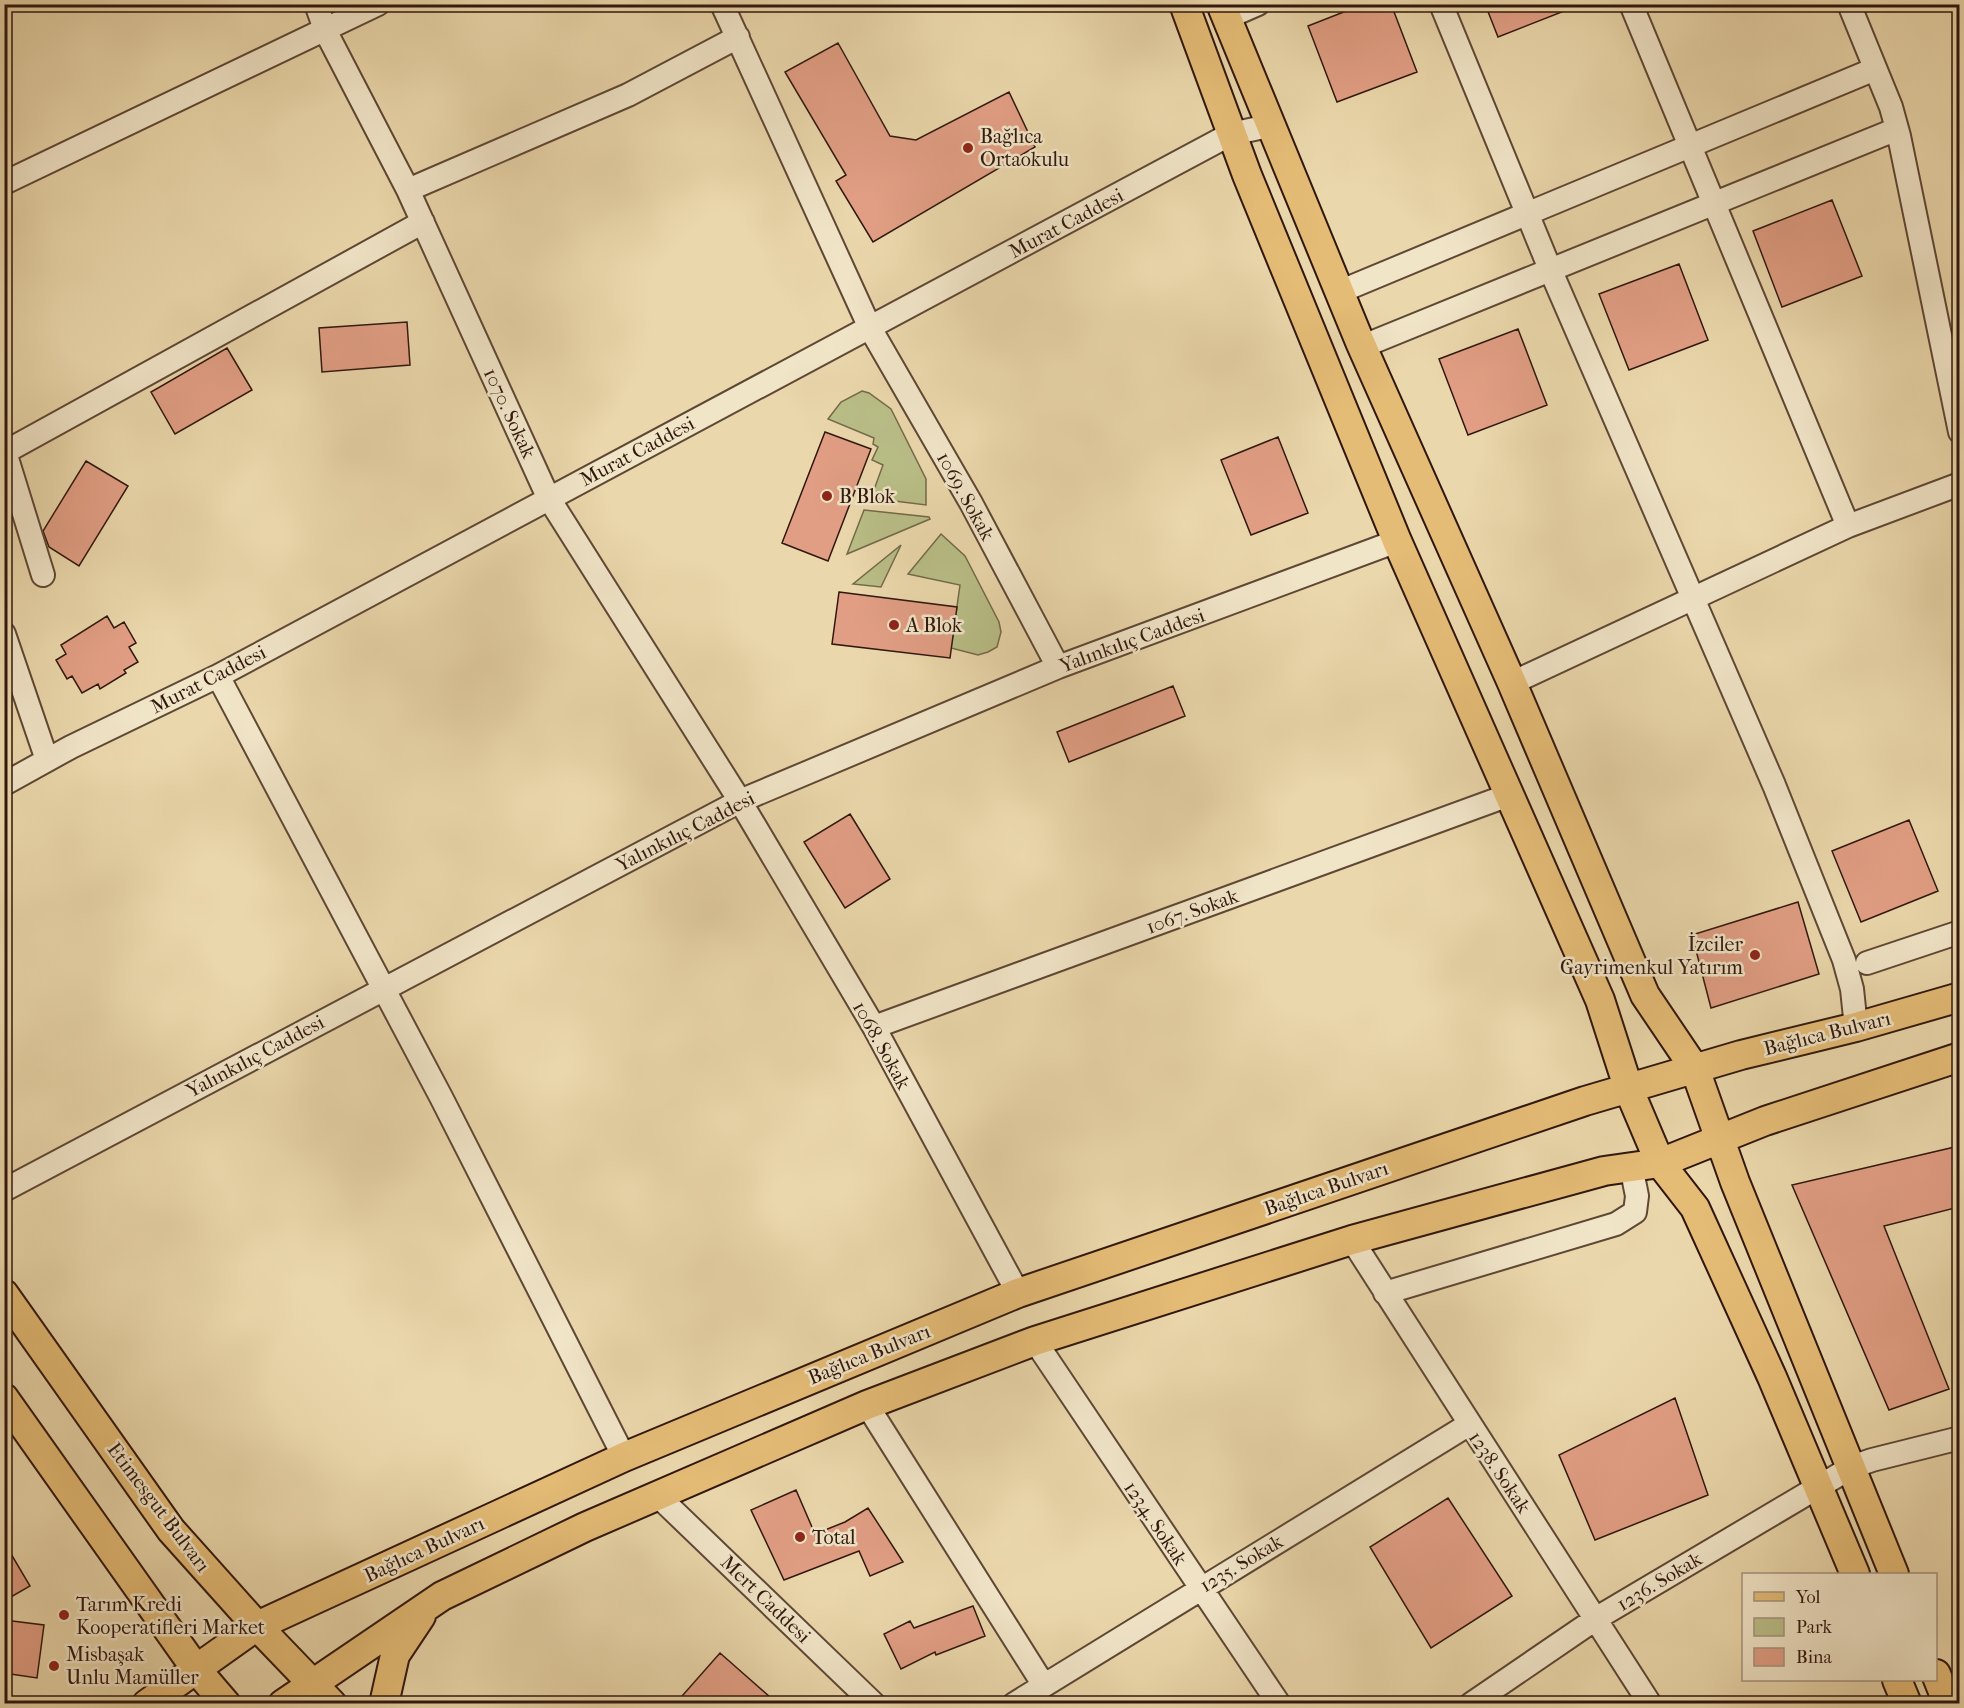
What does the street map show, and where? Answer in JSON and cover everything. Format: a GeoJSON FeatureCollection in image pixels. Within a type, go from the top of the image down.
{"type":"FeatureCollection","features":[{"type":"Feature","properties":{"kind":"main road"},"geometry":{"type":"LineString","coordinates":[[1184,4],[1231,134],[1398,541],[1600,1000],[1629,1090],[1660,1163],[1695,1208],[1819,1486],[1854,1573]]}},
{"type":"Feature","properties":{"kind":"main road"},"geometry":{"type":"LineString","coordinates":[[1224,11],[1361,346],[1512,683],[1645,995],[1695,1069],[1735,1182],[1893,1573]]}},
{"type":"Feature","properties":{"kind":"main road","name":"Bağlıca Bulvarı"},"geometry":{"type":"LineString","coordinates":[[147,1704],[256,1626],[624,1457],[1018,1293],[1585,1101],[1629,1090],[1741,1055],[1856,1027],[1959,997]]}},
{"type":"Feature","properties":{"kind":"main road"},"geometry":{"type":"LineString","coordinates":[[283,1704],[323,1694],[442,1596],[657,1495],[867,1405],[1035,1341],[1352,1240],[1595,1173],[1660,1163],[1765,1121],[1959,1057]]}},
{"type":"Feature","properties":{"kind":"main road","name":"Etimesgut Bulvarı"},"geometry":{"type":"LineString","coordinates":[[4,1294],[171,1530],[256,1626],[323,1694]]}},
{"type":"Feature","properties":{"kind":"main road"},"geometry":{"type":"LineString","coordinates":[[4,1398],[196,1669],[226,1704]]}},
{"type":"Feature","properties":{"kind":"main road"},"geometry":{"type":"LineString","coordinates":[[384,1704],[389,1673],[404,1638],[427,1609],[442,1596]]}},
{"type":"Feature","properties":{"kind":"main road"},"geometry":{"type":"LineString","coordinates":[[1937,1679],[1948,1704]]}},
{"type":"Feature","properties":{"kind":"main road"},"geometry":{"type":"LineString","coordinates":[[1897,1681],[1907,1704]]}},
{"type":"Feature","properties":{"kind":"street","name":"1070. Sokak"},"geometry":{"type":"LineString","coordinates":[[315,4],[326,32],[408,190],[548,497],[740,801]]}},
{"type":"Feature","properties":{"kind":"street"},"geometry":{"type":"LineString","coordinates":[[4,183],[326,32],[378,4]]}},
{"type":"Feature","properties":{"kind":"street","name":"1069. Sokak"},"geometry":{"type":"LineString","coordinates":[[722,4],[870,328],[971,503],[1058,667]]}},
{"type":"Feature","properties":{"kind":"street"},"geometry":{"type":"LineString","coordinates":[[1224,11],[1258,4]]}},
{"type":"Feature","properties":{"kind":"street"},"geometry":{"type":"LineString","coordinates":[[1441,4],[1550,269],[1774,784],[1844,960],[1852,989],[1856,1027]]}},
{"type":"Feature","properties":{"kind":"street"},"geometry":{"type":"LineString","coordinates":[[1630,4],[1848,526]]}},
{"type":"Feature","properties":{"kind":"street"},"geometry":{"type":"LineString","coordinates":[[1849,4],[1897,129],[1959,432]]}},
{"type":"Feature","properties":{"kind":"street"},"geometry":{"type":"LineString","coordinates":[[408,190],[628,95],[738,37]]}},
{"type":"Feature","properties":{"kind":"street"},"geometry":{"type":"LineString","coordinates":[[1339,292],[1690,148],[1875,69]]}},
{"type":"Feature","properties":{"kind":"street","name":"Murat Caddesi"},"geometry":{"type":"LineString","coordinates":[[4,784],[47,760],[218,676],[548,497],[870,328],[1231,134],[1272,125]]}},
{"type":"Feature","properties":{"kind":"street"},"geometry":{"type":"LineString","coordinates":[[1361,346],[1897,129]]}},
{"type":"Feature","properties":{"kind":"street"},"geometry":{"type":"LineString","coordinates":[[43,575],[5,452],[423,222]]}},
{"type":"Feature","properties":{"kind":"street"},"geometry":{"type":"LineString","coordinates":[[1512,683],[1848,526],[1959,484]]}},
{"type":"Feature","properties":{"kind":"street","name":"Yalınkılıç Caddesi"},"geometry":{"type":"LineString","coordinates":[[4,1190],[740,801],[1058,667],[1398,541]]}},
{"type":"Feature","properties":{"kind":"street"},"geometry":{"type":"LineString","coordinates":[[4,634],[47,760]]}},
{"type":"Feature","properties":{"kind":"street"},"geometry":{"type":"LineString","coordinates":[[218,676],[384,988],[624,1457]]}},
{"type":"Feature","properties":{"kind":"street","name":"1067. Sokak"},"geometry":{"type":"LineString","coordinates":[[874,1027],[1509,795]]}},
{"type":"Feature","properties":{"kind":"street","name":"1068. Sokak"},"geometry":{"type":"LineString","coordinates":[[740,801],[874,1027],[1018,1293]]}},
{"type":"Feature","properties":{"kind":"street"},"geometry":{"type":"LineString","coordinates":[[1867,963],[1959,932]]}},
{"type":"Feature","properties":{"kind":"street"},"geometry":{"type":"LineString","coordinates":[[1385,1293],[1616,1224],[1635,1212],[1636,1196],[1631,1166]]}},
{"type":"Feature","properties":{"kind":"street","name":"1238. Sokak"},"geometry":{"type":"LineString","coordinates":[[1352,1240],[1468,1425],[1597,1618],[1650,1704]]}},
{"type":"Feature","properties":{"kind":"street","name":"1234. Sokak"},"geometry":{"type":"LineString","coordinates":[[1035,1341],[1279,1704]]}},
{"type":"Feature","properties":{"kind":"street"},"geometry":{"type":"LineString","coordinates":[[867,1405],[1042,1684]]}},
{"type":"Feature","properties":{"kind":"street","name":"1235. Sokak"},"geometry":{"type":"LineString","coordinates":[[1014,1704],[1042,1684],[1468,1425]]}},
{"type":"Feature","properties":{"kind":"street","name":"1236. Sokak"},"geometry":{"type":"LineString","coordinates":[[1471,1704],[1597,1618],[1852,1467],[1959,1437]]}},
{"type":"Feature","properties":{"kind":"street","name":"Mert Caddesi"},"geometry":{"type":"LineString","coordinates":[[657,1495],[874,1704]]}},
{"type":"Feature","properties":{"kind":"green space"},"geometry":{"type":"Polygon","coordinates":[[[862,391],[869,393],[891,409],[926,479],[926,505],[871,498],[883,465],[872,460],[878,447],[873,444],[874,438],[828,419],[841,402],[862,391]]]}},
{"type":"Feature","properties":{"kind":"green space"},"geometry":{"type":"Polygon","coordinates":[[[864,510],[929,517],[930,519],[847,554],[864,510]]]}},
{"type":"Feature","properties":{"kind":"green space"},"geometry":{"type":"Polygon","coordinates":[[[941,534],[965,556],[999,622],[1001,632],[997,647],[988,652],[978,655],[951,648],[960,585],[908,574],[941,534]]]}},
{"type":"Feature","properties":{"kind":"green space"},"geometry":{"type":"Polygon","coordinates":[[[901,545],[881,587],[853,584],[901,545]]]}},
{"type":"Feature","properties":{"kind":"building"},"geometry":{"type":"Polygon","coordinates":[[[1364,4],[1391,4],[1417,72],[1337,102],[1308,26],[1364,4]]]}},
{"type":"Feature","properties":{"kind":"building"},"geometry":{"type":"Polygon","coordinates":[[[1485,4],[1577,4],[1577,6],[1498,37],[1485,4]]]}},
{"type":"Feature","properties":{"kind":"building"},"geometry":{"type":"Polygon","coordinates":[[[838,43],[890,136],[916,140],[1009,92],[1035,147],[873,242],[836,181],[846,175],[785,72],[838,43]]]}},
{"type":"Feature","properties":{"kind":"building"},"geometry":{"type":"Polygon","coordinates":[[[1832,200],[1862,276],[1782,307],[1753,231],[1832,200]]]}},
{"type":"Feature","properties":{"kind":"building"},"geometry":{"type":"Polygon","coordinates":[[[1679,264],[1708,340],[1629,370],[1599,294],[1679,264]]]}},
{"type":"Feature","properties":{"kind":"building"},"geometry":{"type":"Polygon","coordinates":[[[407,322],[410,365],[322,372],[319,328],[407,322]]]}},
{"type":"Feature","properties":{"kind":"building"},"geometry":{"type":"Polygon","coordinates":[[[1518,329],[1547,405],[1468,435],[1439,359],[1518,329]]]}},
{"type":"Feature","properties":{"kind":"building"},"geometry":{"type":"Polygon","coordinates":[[[227,348],[252,390],[175,434],[151,392],[227,348]]]}},
{"type":"Feature","properties":{"kind":"building","name":"B Blok"},"geometry":{"type":"Polygon","coordinates":[[[825,432],[871,449],[828,561],[782,543],[825,432]]]}},
{"type":"Feature","properties":{"kind":"building"},"geometry":{"type":"Polygon","coordinates":[[[1278,437],[1308,513],[1251,535],[1221,460],[1278,437]]]}},
{"type":"Feature","properties":{"kind":"building"},"geometry":{"type":"Polygon","coordinates":[[[86,461],[128,486],[79,566],[49,547],[43,531],[86,461]]]}},
{"type":"Feature","properties":{"kind":"building","name":"A Blok"},"geometry":{"type":"Polygon","coordinates":[[[839,592],[957,607],[950,658],[832,644],[839,592]]]}},
{"type":"Feature","properties":{"kind":"building"},"geometry":{"type":"Polygon","coordinates":[[[107,616],[114,628],[124,622],[136,643],[129,647],[138,662],[124,670],[126,673],[100,689],[98,684],[82,693],[72,676],[67,679],[56,660],[66,654],[61,645],[107,616]]]}},
{"type":"Feature","properties":{"kind":"building"},"geometry":{"type":"Polygon","coordinates":[[[1173,686],[1185,716],[1069,762],[1057,732],[1173,686]]]}},
{"type":"Feature","properties":{"kind":"building"},"geometry":{"type":"Polygon","coordinates":[[[850,814],[890,879],[845,908],[804,842],[850,814]]]}},
{"type":"Feature","properties":{"kind":"building"},"geometry":{"type":"Polygon","coordinates":[[[1909,820],[1938,891],[1861,922],[1832,851],[1909,820]]]}},
{"type":"Feature","properties":{"kind":"building"},"geometry":{"type":"Polygon","coordinates":[[[1798,902],[1819,974],[1711,1008],[1692,935],[1798,902]]]}},
{"type":"Feature","properties":{"kind":"building"},"geometry":{"type":"Polygon","coordinates":[[[1959,1146],[1959,1207],[1884,1226],[1949,1389],[1889,1410],[1792,1185],[1959,1146]]]}},
{"type":"Feature","properties":{"kind":"building"},"geometry":{"type":"Polygon","coordinates":[[[1675,1398],[1708,1495],[1595,1540],[1559,1455],[1675,1398]]]}},
{"type":"Feature","properties":{"kind":"building"},"geometry":{"type":"Polygon","coordinates":[[[796,1490],[815,1534],[845,1522],[868,1508],[903,1562],[870,1576],[859,1551],[784,1580],[751,1510],[796,1490]]]}},
{"type":"Feature","properties":{"kind":"building"},"geometry":{"type":"Polygon","coordinates":[[[1448,1498],[1512,1596],[1431,1648],[1370,1547],[1448,1498]]]}},
{"type":"Feature","properties":{"kind":"building"},"geometry":{"type":"Polygon","coordinates":[[[4,1542],[30,1586],[4,1601],[4,1542]]]}},
{"type":"Feature","properties":{"kind":"building"},"geometry":{"type":"Polygon","coordinates":[[[973,1606],[985,1636],[936,1655],[935,1652],[901,1669],[884,1634],[910,1621],[914,1628],[973,1606]]]}},
{"type":"Feature","properties":{"kind":"building"},"geometry":{"type":"Polygon","coordinates":[[[4,1620],[44,1625],[37,1678],[4,1673],[4,1620]]]}},
{"type":"Feature","properties":{"kind":"building"},"geometry":{"type":"Polygon","coordinates":[[[720,1653],[778,1704],[675,1704],[720,1653]]]}},
{"type":"Feature","properties":{"kind":"place","name":"Bağlıca Ortaokulu"},"geometry":{"type":"Point","coordinates":[968,148]}},
{"type":"Feature","properties":{"kind":"place","name":"B Blok"},"geometry":{"type":"Point","coordinates":[827,496]}},
{"type":"Feature","properties":{"kind":"place","name":"A Blok"},"geometry":{"type":"Point","coordinates":[894,625]}},
{"type":"Feature","properties":{"kind":"place","name":"İzciler Gayrimenkul Yatırım"},"geometry":{"type":"Point","coordinates":[1755,955]}},
{"type":"Feature","properties":{"kind":"place","name":"Total"},"geometry":{"type":"Point","coordinates":[800,1537]}},
{"type":"Feature","properties":{"kind":"place","name":"Tarım Kredi Kooperatifleri Market"},"geometry":{"type":"Point","coordinates":[64,1615]}},
{"type":"Feature","properties":{"kind":"place","name":"Misbaşak Unlu Mamüller"},"geometry":{"type":"Point","coordinates":[54,1666]}}]}
